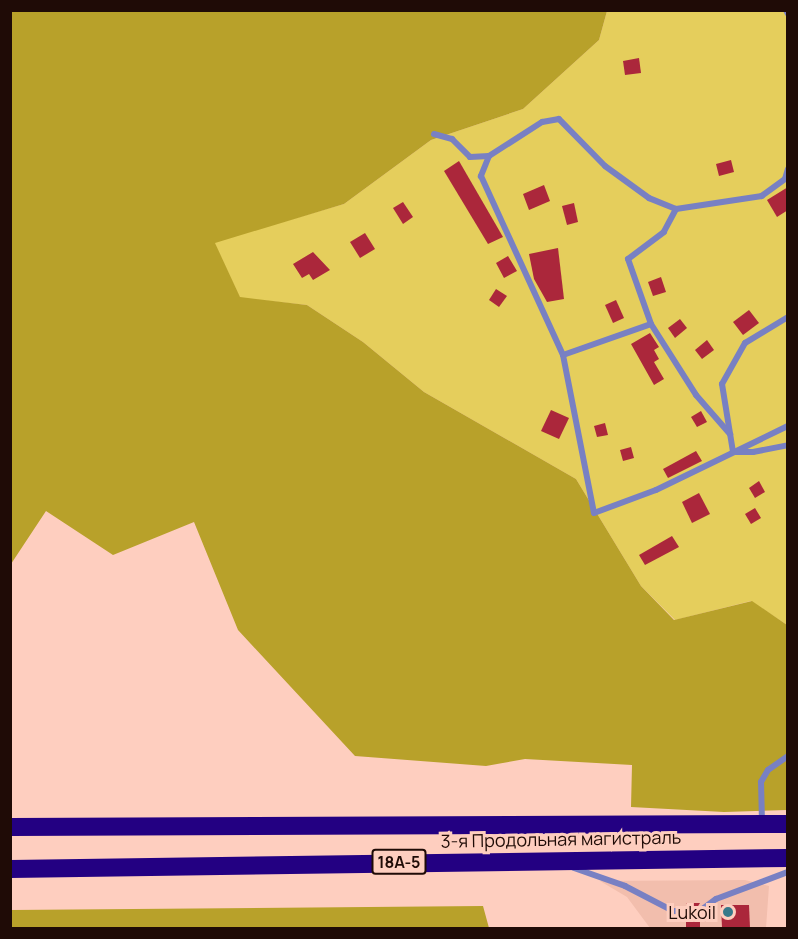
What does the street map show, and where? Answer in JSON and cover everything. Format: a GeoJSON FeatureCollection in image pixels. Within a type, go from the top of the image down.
{"type":"FeatureCollection","features":[{"type":"Feature","properties":{"kind":"highway","name":"3-я Продольная магистраль"},"geometry":{"type":"LineString","coordinates":[[10,827],[788,824]]}},
{"type":"Feature","properties":{"kind":"highway","name":"3-я Продольная магистраль"},"geometry":{"type":"LineString","coordinates":[[10,869],[551,859],[788,858]]}},
{"type":"Feature","properties":{"kind":"lane"},"geometry":{"type":"LineString","coordinates":[[434,134],[452,140],[470,158],[489,156],[542,122],[559,119],[605,166],[649,198],[676,209],[762,196],[785,179],[788,169]]}},
{"type":"Feature","properties":{"kind":"lane"},"geometry":{"type":"LineString","coordinates":[[489,156],[481,176],[563,355],[594,513],[657,490],[788,426]]}},
{"type":"Feature","properties":{"kind":"lane"},"geometry":{"type":"LineString","coordinates":[[676,209],[664,232],[628,259],[651,324],[696,395],[730,434]]}},
{"type":"Feature","properties":{"kind":"lane"},"geometry":{"type":"LineString","coordinates":[[733,452],[722,384],[732,362],[745,343],[788,317]]}},
{"type":"Feature","properties":{"kind":"lane"},"geometry":{"type":"LineString","coordinates":[[563,355],[651,324]]}},
{"type":"Feature","properties":{"kind":"lane"},"geometry":{"type":"LineString","coordinates":[[733,452],[753,453],[788,446]]}},
{"type":"Feature","properties":{"kind":"lane"},"geometry":{"type":"LineString","coordinates":[[762,824],[762,782],[768,770],[788,756]]}},
{"type":"Feature","properties":{"kind":"lane"},"geometry":{"type":"LineString","coordinates":[[551,859],[625,886],[673,911],[686,911]]}},
{"type":"Feature","properties":{"kind":"lane"},"geometry":{"type":"LineString","coordinates":[[700,911],[716,899],[788,872]]}},
{"type":"Feature","properties":{"kind":"shaded area"},"geometry":{"type":"Polygon","coordinates":[[[11,11],[607,11],[599,40],[523,109],[431,140],[344,204],[215,243],[240,297],[307,305],[363,342],[424,392],[576,479],[641,586],[674,620],[752,601],[787,625],[787,810],[724,812],[631,807],[632,765],[525,759],[486,766],[355,756],[238,630],[194,522],[113,555],[46,511],[11,564],[11,11]]]}},
{"type":"Feature","properties":{"kind":"shaded area"},"geometry":{"type":"Polygon","coordinates":[[[607,11],[787,11],[787,625],[751,601],[675,620],[641,586],[576,479],[424,392],[363,342],[307,305],[240,298],[214,242],[344,204],[431,140],[523,109],[599,40],[607,11]]]}},
{"type":"Feature","properties":{"kind":"shaded area"},"geometry":{"type":"Polygon","coordinates":[[[745,880],[769,886],[766,928],[650,928],[627,897],[600,881],[745,880]]]}},
{"type":"Feature","properties":{"kind":"shaded area"},"geometry":{"type":"Polygon","coordinates":[[[483,906],[489,928],[10,928],[11,910],[483,906]]]}},
{"type":"Feature","properties":{"kind":"building"},"geometry":{"type":"Polygon","coordinates":[[[639,58],[641,73],[625,75],[623,61],[639,58]]]}},
{"type":"Feature","properties":{"kind":"building"},"geometry":{"type":"Polygon","coordinates":[[[731,160],[734,172],[719,176],[716,164],[731,160]]]}},
{"type":"Feature","properties":{"kind":"building"},"geometry":{"type":"Polygon","coordinates":[[[459,161],[503,237],[488,244],[444,171],[459,161]]]}},
{"type":"Feature","properties":{"kind":"building"},"geometry":{"type":"Polygon","coordinates":[[[544,185],[550,201],[529,210],[523,194],[544,185]]]}},
{"type":"Feature","properties":{"kind":"building"},"geometry":{"type":"Polygon","coordinates":[[[788,187],[788,210],[777,217],[767,200],[788,187]]]}},
{"type":"Feature","properties":{"kind":"building"},"geometry":{"type":"Polygon","coordinates":[[[403,202],[413,217],[403,224],[393,208],[403,202]]]}},
{"type":"Feature","properties":{"kind":"building"},"geometry":{"type":"Polygon","coordinates":[[[574,203],[578,222],[567,225],[562,206],[574,203]]]}},
{"type":"Feature","properties":{"kind":"building"},"geometry":{"type":"Polygon","coordinates":[[[365,233],[375,249],[360,258],[350,242],[365,233]]]}},
{"type":"Feature","properties":{"kind":"building"},"geometry":{"type":"Polygon","coordinates":[[[558,248],[564,299],[547,302],[534,279],[529,254],[558,248]]]}},
{"type":"Feature","properties":{"kind":"building"},"geometry":{"type":"Polygon","coordinates":[[[313,252],[330,270],[313,280],[309,274],[302,278],[293,264],[313,252]]]}},
{"type":"Feature","properties":{"kind":"building"},"geometry":{"type":"Polygon","coordinates":[[[508,256],[517,271],[504,278],[496,263],[508,256]]]}},
{"type":"Feature","properties":{"kind":"building"},"geometry":{"type":"Polygon","coordinates":[[[661,277],[666,292],[653,296],[648,282],[661,277]]]}},
{"type":"Feature","properties":{"kind":"building"},"geometry":{"type":"Polygon","coordinates":[[[496,289],[507,296],[499,307],[489,300],[496,289]]]}},
{"type":"Feature","properties":{"kind":"building"},"geometry":{"type":"Polygon","coordinates":[[[616,300],[624,318],[613,323],[605,305],[616,300]]]}},
{"type":"Feature","properties":{"kind":"building"},"geometry":{"type":"Polygon","coordinates":[[[749,310],[759,323],[743,335],[733,322],[749,310]]]}},
{"type":"Feature","properties":{"kind":"building"},"geometry":{"type":"Polygon","coordinates":[[[680,319],[687,328],[675,338],[668,328],[680,319]]]}},
{"type":"Feature","properties":{"kind":"building"},"geometry":{"type":"Polygon","coordinates":[[[650,333],[659,347],[654,350],[659,359],[654,362],[664,379],[654,385],[631,344],[650,333]]]}},
{"type":"Feature","properties":{"kind":"building"},"geometry":{"type":"Polygon","coordinates":[[[707,340],[714,350],[702,359],[695,350],[707,340]]]}},
{"type":"Feature","properties":{"kind":"building"},"geometry":{"type":"Polygon","coordinates":[[[551,410],[569,418],[559,439],[541,431],[551,410]]]}},
{"type":"Feature","properties":{"kind":"building"},"geometry":{"type":"Polygon","coordinates":[[[701,411],[707,422],[697,427],[691,417],[701,411]]]}},
{"type":"Feature","properties":{"kind":"building"},"geometry":{"type":"Polygon","coordinates":[[[605,423],[608,435],[597,437],[594,426],[605,423]]]}},
{"type":"Feature","properties":{"kind":"building"},"geometry":{"type":"Polygon","coordinates":[[[631,447],[634,458],[623,461],[620,450],[631,447]]]}},
{"type":"Feature","properties":{"kind":"building"},"geometry":{"type":"Polygon","coordinates":[[[696,451],[702,461],[668,478],[663,469],[696,451]]]}},
{"type":"Feature","properties":{"kind":"building"},"geometry":{"type":"Polygon","coordinates":[[[759,481],[765,492],[755,498],[749,488],[759,481]]]}},
{"type":"Feature","properties":{"kind":"building"},"geometry":{"type":"Polygon","coordinates":[[[699,493],[710,514],[692,523],[682,502],[699,493]]]}},
{"type":"Feature","properties":{"kind":"building"},"geometry":{"type":"Polygon","coordinates":[[[755,508],[761,518],[751,524],[745,514],[755,508]]]}},
{"type":"Feature","properties":{"kind":"building"},"geometry":{"type":"Polygon","coordinates":[[[672,536],[679,547],[645,565],[639,555],[672,536]]]}},
{"type":"Feature","properties":{"kind":"building"},"geometry":{"type":"Polygon","coordinates":[[[686,903],[700,903],[695,911],[700,916],[700,928],[686,928],[686,916],[691,910],[686,903]]]}},
{"type":"Feature","properties":{"kind":"building"},"geometry":{"type":"Polygon","coordinates":[[[721,905],[749,905],[750,928],[722,928],[721,905]]]}},
{"type":"Feature","properties":{"kind":"place","name":"Lukoil"},"geometry":{"type":"Point","coordinates":[728,912]}}]}
